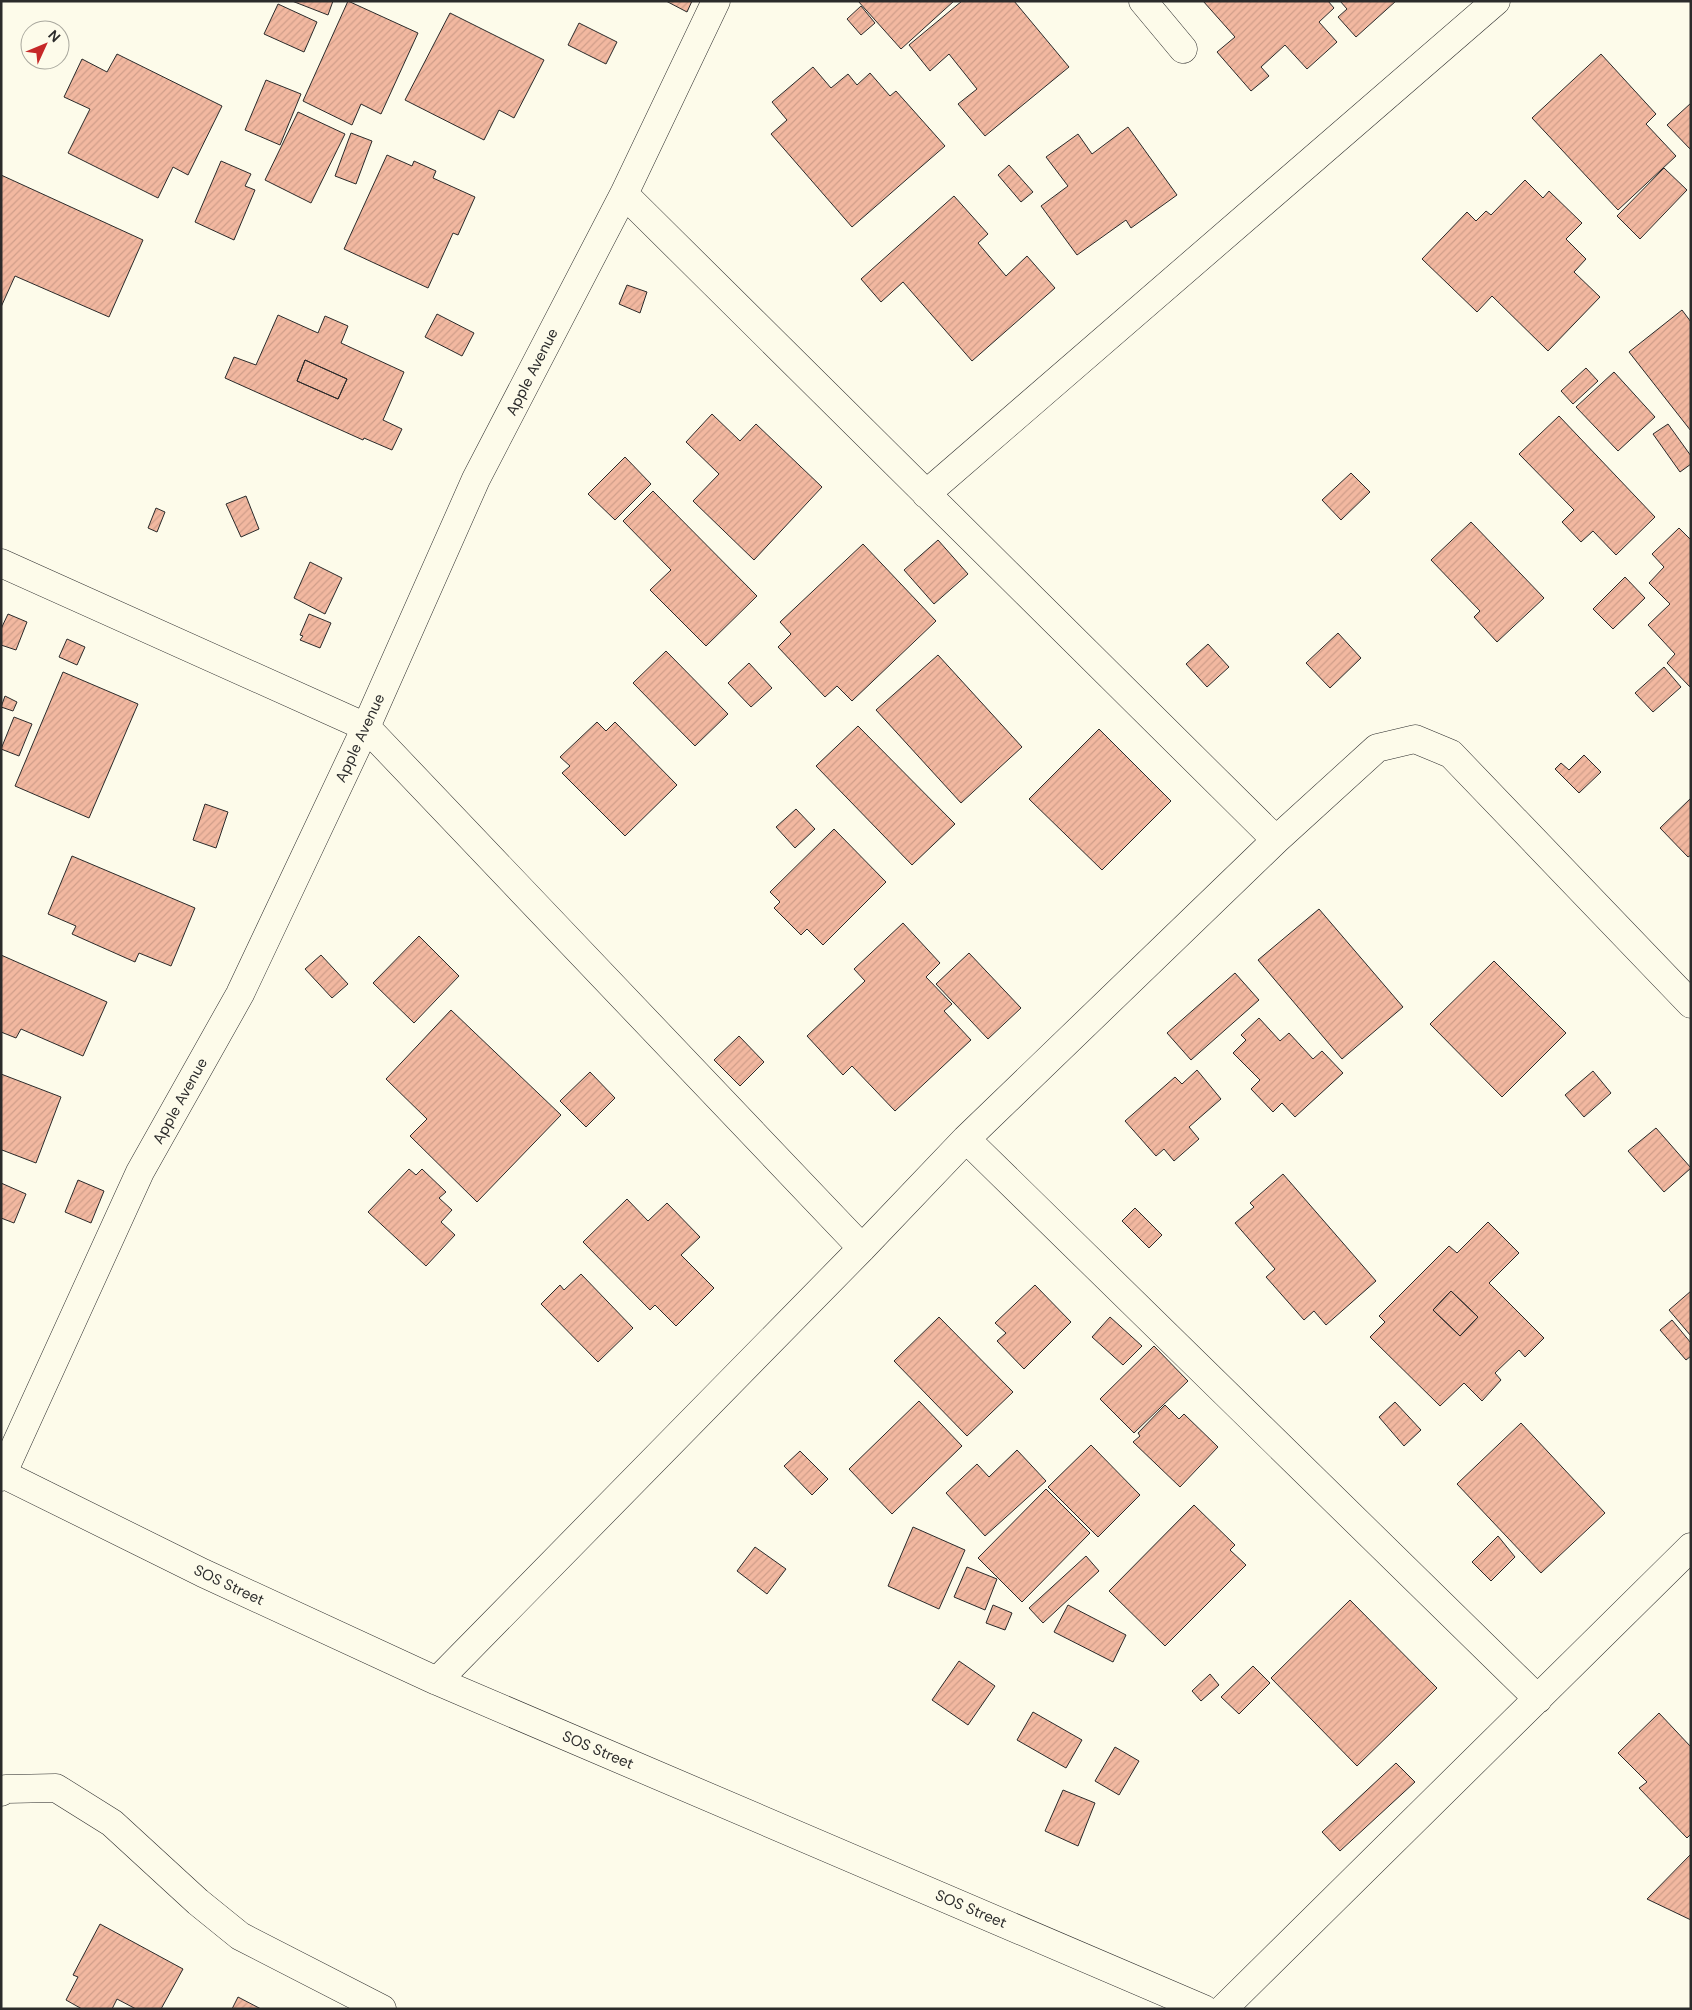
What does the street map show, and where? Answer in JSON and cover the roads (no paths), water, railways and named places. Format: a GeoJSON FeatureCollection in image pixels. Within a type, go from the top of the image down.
{"type":"FeatureCollection","features":[{"type":"Feature","properties":{"kind":"street","name":"Apple Avenue"},"geometry":{"type":"LineString","coordinates":[[2,1475],[140,1172],[240,994],[366,727],[476,479],[624,194],[716,1]]}},
{"type":"Feature","properties":{"kind":"street"},"geometry":{"type":"LineString","coordinates":[[1143,1],[1183,49]]}},
{"type":"Feature","properties":{"kind":"street"},"geometry":{"type":"LineString","coordinates":[[926,494],[1496,1]]}},
{"type":"Feature","properties":{"kind":"street"},"geometry":{"type":"LineString","coordinates":[[624,194],[1276,840]]}},
{"type":"Feature","properties":{"kind":"street"},"geometry":{"type":"LineString","coordinates":[[1,563],[366,727],[862,1248]]}},
{"type":"Feature","properties":{"kind":"street"},"geometry":{"type":"LineString","coordinates":[[437,1681],[862,1248],[966,1139],[1276,840],[1377,748],[1415,739],[1451,754],[1691,1004]]}},
{"type":"Feature","properties":{"kind":"street"},"geometry":{"type":"LineString","coordinates":[[966,1139],[1538,1699]]}},
{"type":"Feature","properties":{"kind":"street","name":"SOS Street"},"geometry":{"type":"LineString","coordinates":[[2,1475],[203,1573],[437,1681],[1204,2009]]}},
{"type":"Feature","properties":{"kind":"street"},"geometry":{"type":"LineString","coordinates":[[1223,2009],[1691,1547]]}},
{"type":"Feature","properties":{"kind":"street"},"geometry":{"type":"LineString","coordinates":[[1,1792],[6,1789],[56,1788],[112,1823],[198,1902],[240,1936],[382,2009]]}}]}
